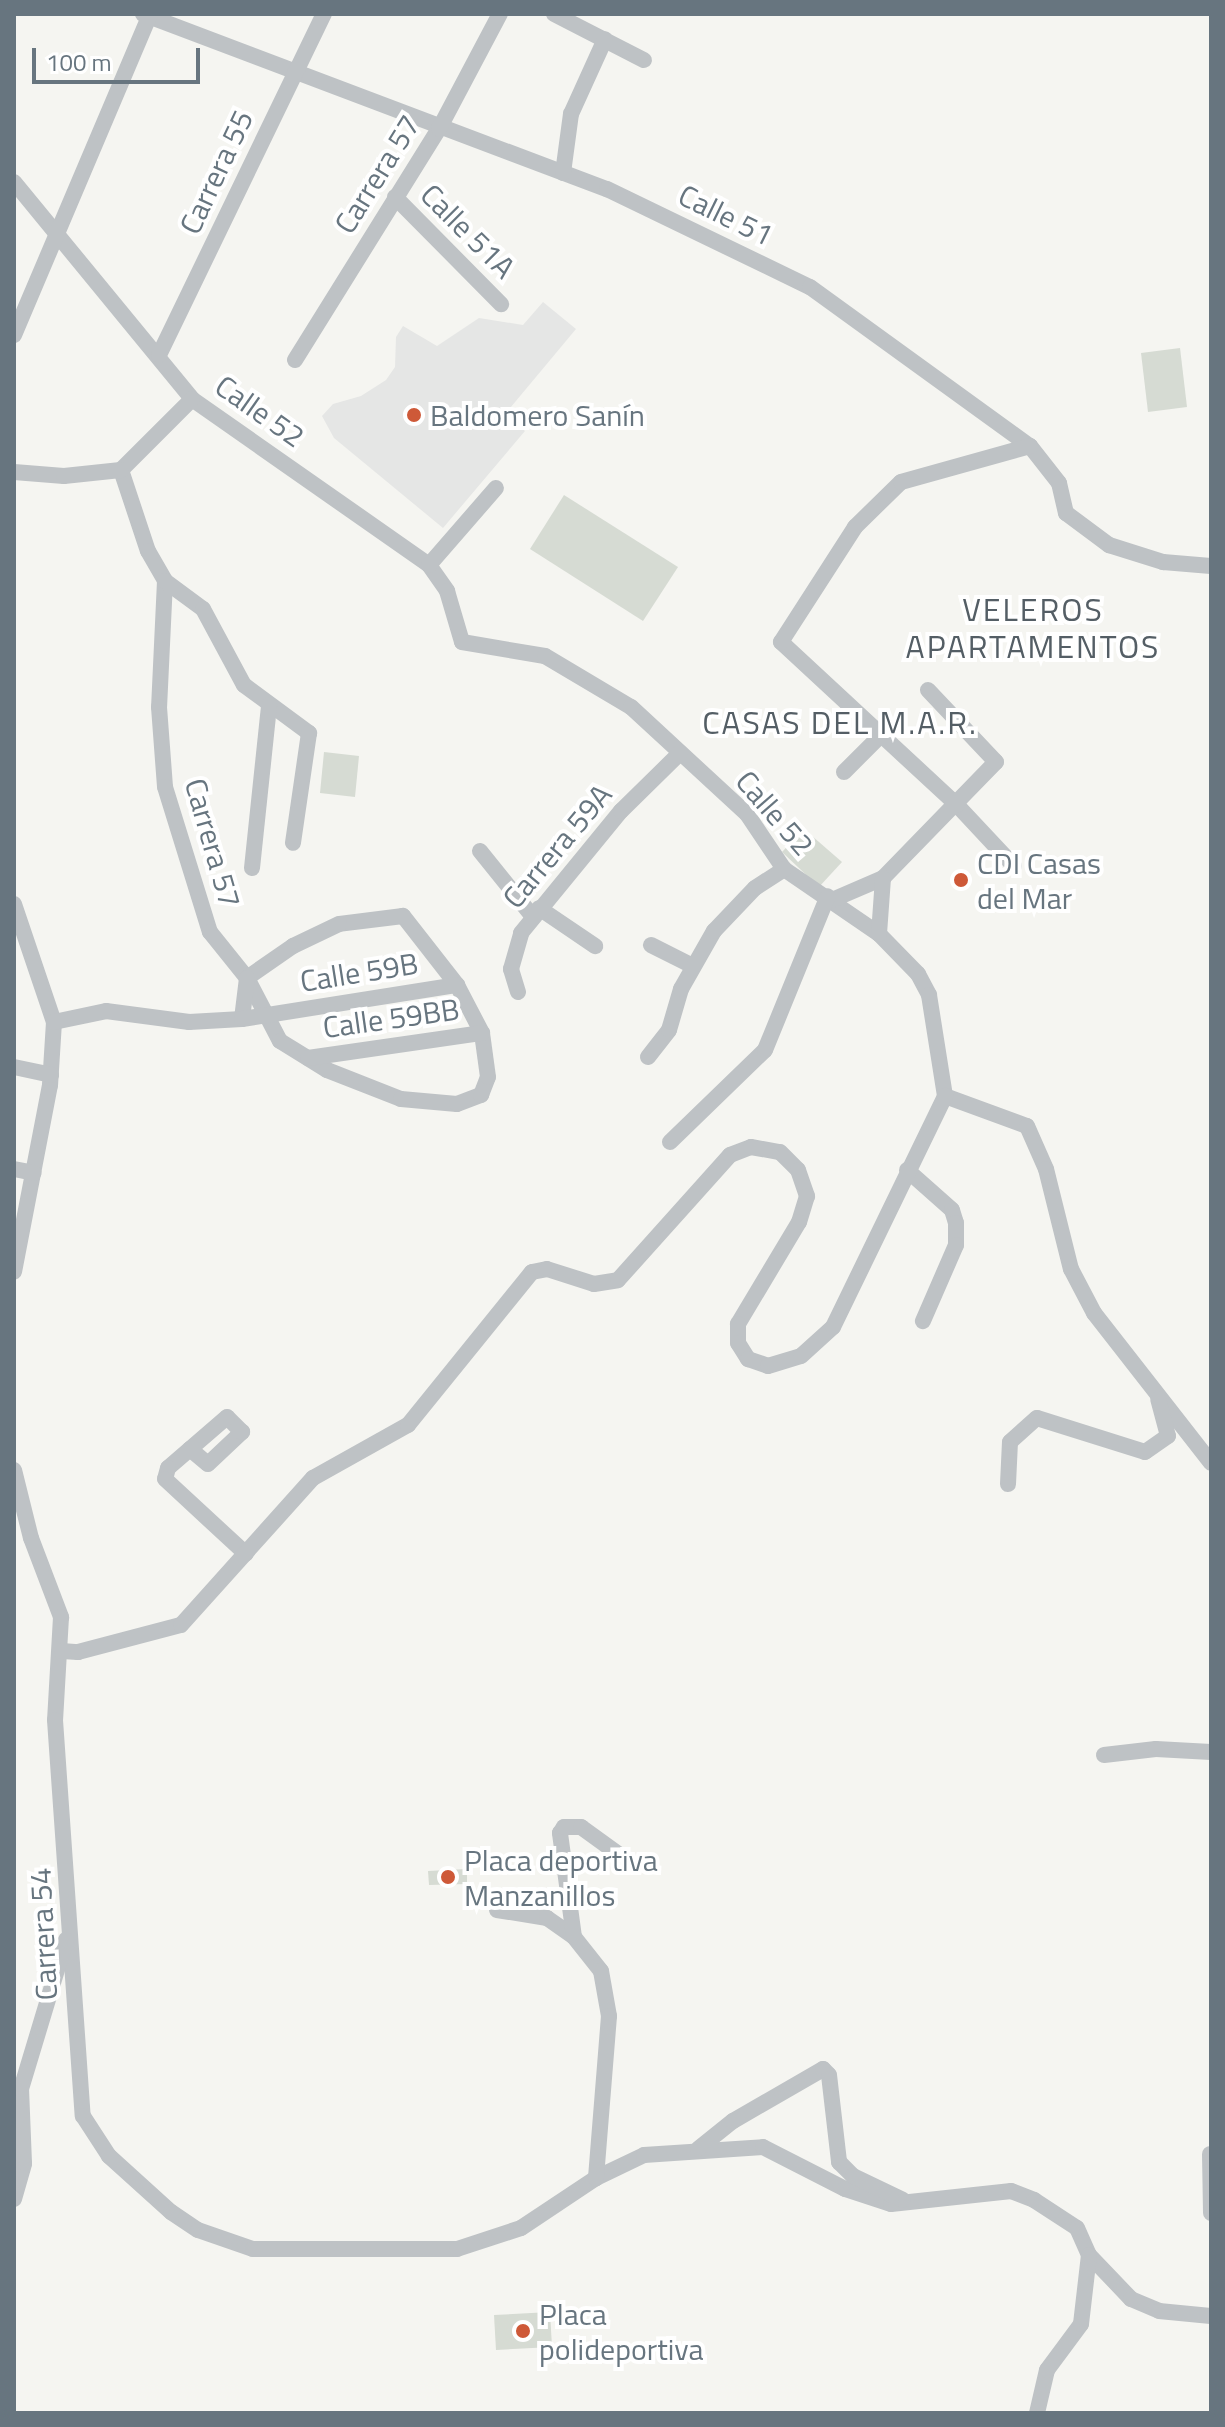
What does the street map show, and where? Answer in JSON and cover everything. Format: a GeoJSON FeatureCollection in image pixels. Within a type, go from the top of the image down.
{"type":"FeatureCollection","features":[{"type":"Feature","properties":{"kind":"street","name":"Carrera 55"},"geometry":{"type":"LineString","coordinates":[[159,355],[324,14]]}},
{"type":"Feature","properties":{"kind":"street","name":"Carrera 57"},"geometry":{"type":"LineString","coordinates":[[295,360],[439,129],[500,14]]}},
{"type":"Feature","properties":{"kind":"street"},"geometry":{"type":"LineString","coordinates":[[554,14],[644,60]]}},
{"type":"Feature","properties":{"kind":"street","name":"Calle 51"},"geometry":{"type":"LineString","coordinates":[[148,15],[295,70],[439,129],[563,173],[810,287],[1030,446],[1059,483],[1066,513],[1109,545],[1163,562],[1211,566]]}},
{"type":"Feature","properties":{"kind":"street"},"geometry":{"type":"LineString","coordinates":[[14,335],[53,234],[148,15]]}},
{"type":"Feature","properties":{"kind":"street"},"geometry":{"type":"LineString","coordinates":[[563,173],[571,114],[605,39]]}},
{"type":"Feature","properties":{"kind":"street","name":"Calle 52"},"geometry":{"type":"LineString","coordinates":[[14,182],[53,234],[159,355],[192,399],[429,565],[447,591],[462,642],[545,656],[631,707],[747,814],[784,869],[879,934],[918,974],[929,995],[945,1096]]}},
{"type":"Feature","properties":{"kind":"street","name":"Calle 51A"},"geometry":{"type":"LineString","coordinates":[[395,197],[501,304]]}},
{"type":"Feature","properties":{"kind":"street"},"geometry":{"type":"LineString","coordinates":[[14,472],[64,476],[121,470],[192,399]]}},
{"type":"Feature","properties":{"kind":"street"},"geometry":{"type":"LineString","coordinates":[[1014,866],[957,805],[781,642],[855,527],[901,482],[1030,446]]}},
{"type":"Feature","properties":{"kind":"street"},"geometry":{"type":"LineString","coordinates":[[121,470],[148,551],[165,581],[203,609],[244,685],[309,733],[293,843]]}},
{"type":"Feature","properties":{"kind":"street"},"geometry":{"type":"LineString","coordinates":[[429,565],[496,488]]}},
{"type":"Feature","properties":{"kind":"street","name":"Carrera 57"},"geometry":{"type":"LineString","coordinates":[[165,581],[159,707],[165,787],[210,932],[247,978],[271,1015],[280,1041],[308,1058],[401,1099],[457,1104],[481,1095],[488,1077],[482,1033]]}},
{"type":"Feature","properties":{"kind":"street"},"geometry":{"type":"LineString","coordinates":[[670,1142],[765,1050],[830,898],[883,878],[996,762],[928,690]]}},
{"type":"Feature","properties":{"kind":"street"},"geometry":{"type":"LineString","coordinates":[[252,868],[269,705]]}},
{"type":"Feature","properties":{"kind":"street"},"geometry":{"type":"LineString","coordinates":[[844,772],[882,734]]}},
{"type":"Feature","properties":{"kind":"street","name":"Carrera 59A"},"geometry":{"type":"LineString","coordinates":[[518,992],[511,969],[521,933],[621,811],[680,753]]}},
{"type":"Feature","properties":{"kind":"street"},"geometry":{"type":"LineString","coordinates":[[480,851],[536,912],[595,946]]}},
{"type":"Feature","properties":{"kind":"street"},"geometry":{"type":"LineString","coordinates":[[648,1057],[669,1030],[693,966],[714,931],[755,888],[784,869]]}},
{"type":"Feature","properties":{"kind":"street"},"geometry":{"type":"LineString","coordinates":[[879,934],[883,878]]}},
{"type":"Feature","properties":{"kind":"street"},"geometry":{"type":"LineString","coordinates":[[14,904],[33,971],[54,1022],[51,1075],[34,1173],[20,1220],[14,1272]]}},
{"type":"Feature","properties":{"kind":"street"},"geometry":{"type":"LineString","coordinates":[[242,1019],[247,978],[293,946],[339,924],[403,916],[457,985],[482,1033]]}},
{"type":"Feature","properties":{"kind":"street"},"geometry":{"type":"LineString","coordinates":[[651,945],[693,966]]}},
{"type":"Feature","properties":{"kind":"street"},"geometry":{"type":"LineString","coordinates":[[14,969],[33,971]]}},
{"type":"Feature","properties":{"kind":"street","name":"Calle 59B"},"geometry":{"type":"LineString","coordinates":[[54,1022],[106,1011],[189,1022],[242,1019],[457,985]]}},
{"type":"Feature","properties":{"kind":"street","name":"Calle 59BB"},"geometry":{"type":"LineString","coordinates":[[308,1058],[482,1033]]}},
{"type":"Feature","properties":{"kind":"street"},"geometry":{"type":"LineString","coordinates":[[14,1067],[51,1075]]}},
{"type":"Feature","properties":{"kind":"street"},"geometry":{"type":"LineString","coordinates":[[62,1651],[78,1652],[181,1625],[313,1478],[408,1425],[532,1272],[547,1269],[594,1284],[618,1280],[730,1155],[751,1147],[780,1152],[798,1170],[807,1196],[799,1222],[738,1324],[738,1343],[748,1359],[768,1366],[801,1356],[833,1327],[945,1096],[1027,1126],[1046,1169],[1071,1269],[1094,1313],[1211,1463]]}},
{"type":"Feature","properties":{"kind":"street"},"geometry":{"type":"LineString","coordinates":[[14,1169],[34,1173]]}},
{"type":"Feature","properties":{"kind":"street"},"geometry":{"type":"LineString","coordinates":[[907,1170],[952,1210],[956,1223],[956,1245],[923,1321]]}},
{"type":"Feature","properties":{"kind":"street"},"geometry":{"type":"LineString","coordinates":[[1008,1484],[1010,1442],[1037,1418],[1145,1452],[1160,1445],[1168,1436],[1155,1390]]}},
{"type":"Feature","properties":{"kind":"street"},"geometry":{"type":"LineString","coordinates":[[190,1449],[168,1468],[165,1479],[246,1554]]}},
{"type":"Feature","properties":{"kind":"street","name":"Carrera 54"},"geometry":{"type":"LineString","coordinates":[[14,1470],[31,1538],[61,1617],[62,1651],[55,1720],[83,2116],[109,2156],[171,2212],[198,2230],[253,2249],[423,2251],[483,2244],[521,2228],[596,2178]]}},
{"type":"Feature","properties":{"kind":"street"},"geometry":{"type":"LineString","coordinates":[[1104,1755],[1156,1749],[1211,1752]]}},
{"type":"Feature","properties":{"kind":"street"},"geometry":{"type":"LineString","coordinates":[[574,1937],[560,1833],[564,1827],[581,1827],[628,1861]]}},
{"type":"Feature","properties":{"kind":"street"},"geometry":{"type":"LineString","coordinates":[[497,1910],[547,1918],[574,1937],[601,1971],[609,2016],[596,2178]]}},
{"type":"Feature","properties":{"kind":"street"},"geometry":{"type":"LineString","coordinates":[[14,2199],[24,2163],[21,2089],[71,1923]]}},
{"type":"Feature","properties":{"kind":"street"},"geometry":{"type":"LineString","coordinates":[[698,2149],[733,2121],[823,2069],[829,2075],[839,2162],[853,2176],[911,2204]]}},
{"type":"Feature","properties":{"kind":"street"},"geometry":{"type":"LineString","coordinates":[[596,2178],[644,2155],[763,2147],[845,2189],[891,2204],[1011,2191],[1077,2228],[1089,2255],[1131,2299],[1159,2311],[1211,2316]]}},
{"type":"Feature","properties":{"kind":"street"},"geometry":{"type":"LineString","coordinates":[[1210,2154],[1211,2213]]}},
{"type":"Feature","properties":{"kind":"street"},"geometry":{"type":"LineString","coordinates":[[1037,2413],[1047,2370],[1081,2324],[1089,2255]]}},
{"type":"Feature","properties":{"kind":"shaded area","name":"Baldomero Sanín"},"geometry":{"type":"Polygon","coordinates":[[[543,302],[576,329],[505,414],[525,431],[443,528],[334,438],[322,416],[333,404],[361,396],[386,380],[395,367],[396,337],[403,326],[437,346],[479,318],[523,325],[543,302]]]}},
{"type":"Feature","properties":{"kind":"shaded area"},"geometry":{"type":"Polygon","coordinates":[[[1180,348],[1187,407],[1148,412],[1141,353],[1180,348]]]}},
{"type":"Feature","properties":{"kind":"shaded area"},"geometry":{"type":"Polygon","coordinates":[[[564,495],[678,567],[643,621],[530,549],[564,495]]]}},
{"type":"Feature","properties":{"kind":"shaded area"},"geometry":{"type":"Polygon","coordinates":[[[324,752],[359,756],[355,797],[320,793],[324,752]]]}},
{"type":"Feature","properties":{"kind":"shaded area"},"geometry":{"type":"Polygon","coordinates":[[[804,829],[842,862],[819,887],[782,852],[804,829]]]}},
{"type":"Feature","properties":{"kind":"shaded area","name":"Placa deportiva Manzanillos"},"geometry":{"type":"Polygon","coordinates":[[[467,1869],[467,1884],[429,1885],[428,1871],[467,1869]]]}},
{"type":"Feature","properties":{"kind":"shaded area","name":"Placa polideportiva"},"geometry":{"type":"Polygon","coordinates":[[[550,2312],[552,2347],[496,2350],[494,2315],[550,2312]]]}},
{"type":"Feature","properties":{"kind":"place","name":"Baldomero Sanín"},"geometry":{"type":"Point","coordinates":[414,415]}},
{"type":"Feature","properties":{"kind":"place","name":"CDI Casas del Mar"},"geometry":{"type":"Point","coordinates":[961,880]}},
{"type":"Feature","properties":{"kind":"place","name":"Placa deportiva Manzanillos"},"geometry":{"type":"Point","coordinates":[448,1877]}},
{"type":"Feature","properties":{"kind":"place","name":"Placa polideportiva"},"geometry":{"type":"Point","coordinates":[523,2331]}},
{"type":"Feature","properties":{"kind":"district","name":"VELEROS APARTAMENTOS"},"geometry":{"type":"Point","coordinates":[1033,628]}},
{"type":"Feature","properties":{"kind":"district","name":"CASAS DEL M.A.R."},"geometry":{"type":"Point","coordinates":[840,722]}}]}
